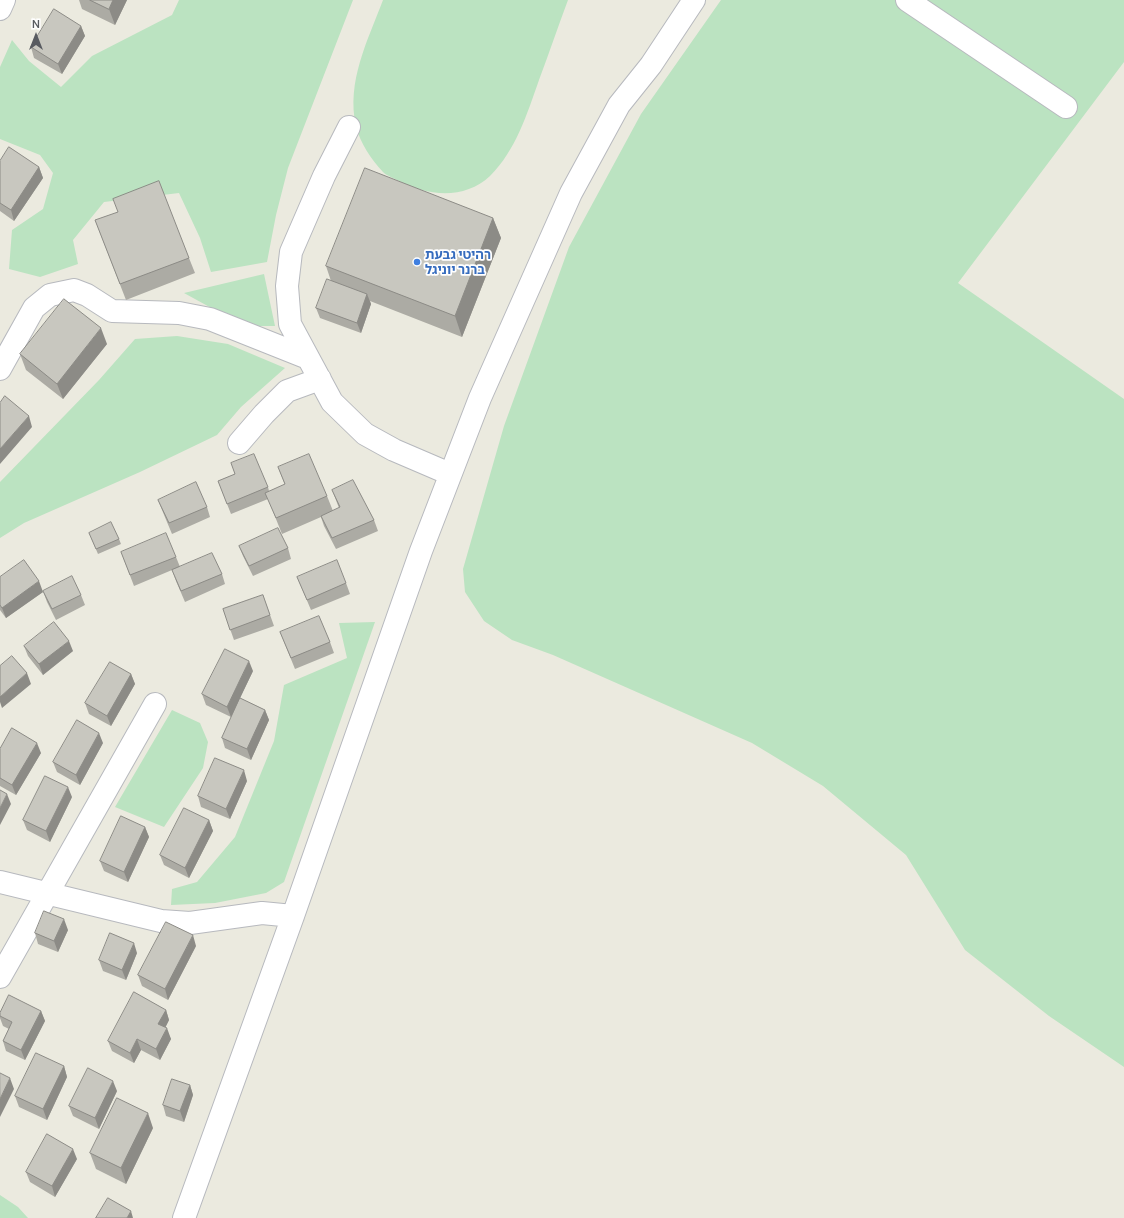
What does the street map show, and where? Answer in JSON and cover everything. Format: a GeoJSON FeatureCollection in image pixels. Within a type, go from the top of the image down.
{"type":"FeatureCollection","features":[{"type":"Feature","properties":{"kind":"street"},"geometry":{"type":"LineString","coordinates":[[0,9],[4,0]]}},
{"type":"Feature","properties":{"kind":"street"},"geometry":{"type":"LineString","coordinates":[[184,1218],[293,916],[421,551],[480,398],[571,193],[620,105],[650,65],[694,0]]}},
{"type":"Feature","properties":{"kind":"street"},"geometry":{"type":"LineString","coordinates":[[907,0],[1066,108]]}},
{"type":"Feature","properties":{"kind":"street"},"geometry":{"type":"LineString","coordinates":[[349,127],[324,176],[292,252],[287,286],[290,324],[332,402],[365,434],[394,450],[450,474]]}},
{"type":"Feature","properties":{"kind":"street"},"geometry":{"type":"LineString","coordinates":[[0,369],[34,308],[50,295],[74,290],[88,295],[112,311],[179,313],[210,320],[308,358]]}},
{"type":"Feature","properties":{"kind":"street"},"geometry":{"type":"LineString","coordinates":[[239,443],[264,414],[287,391],[320,379]]}},
{"type":"Feature","properties":{"kind":"street"},"geometry":{"type":"LineString","coordinates":[[0,977],[155,704]]}},
{"type":"Feature","properties":{"kind":"street"},"geometry":{"type":"LineString","coordinates":[[0,882],[48,892],[161,921],[190,922],[262,913],[293,916]]}},
{"type":"Feature","properties":{"kind":"green space"},"geometry":{"type":"Polygon","coordinates":[[[179,0],[353,0],[288,168],[276,215],[267,262],[211,272],[200,238],[179,193],[104,202],[73,240],[78,264],[40,277],[9,269],[12,230],[43,209],[53,173],[40,155],[0,139],[0,67],[12,40],[29,61],[61,87],[92,56],[172,15],[179,0]]]}},
{"type":"Feature","properties":{"kind":"green space"},"geometry":{"type":"Polygon","coordinates":[[[383,0],[568,0],[520,131],[507,155],[499,166],[480,184],[458,192],[446,193],[422,190],[410,186],[383,172],[374,162],[363,145],[356,126],[354,110],[356,77],[365,46],[383,0]]]}},
{"type":"Feature","properties":{"kind":"green space"},"geometry":{"type":"Polygon","coordinates":[[[721,0],[1124,0],[1124,62],[958,283],[1124,399],[1124,1067],[1049,1016],[965,950],[906,855],[823,786],[752,743],[553,655],[512,640],[484,621],[465,592],[463,569],[504,426],[569,247],[641,114],[721,0]]]}},
{"type":"Feature","properties":{"kind":"green space"},"geometry":{"type":"Polygon","coordinates":[[[264,274],[275,326],[254,326],[215,310],[184,293],[264,274]]]}},
{"type":"Feature","properties":{"kind":"green space"},"geometry":{"type":"Polygon","coordinates":[[[177,336],[228,344],[285,368],[241,407],[217,435],[140,472],[24,523],[0,538],[0,482],[99,380],[135,339],[177,336]]]}},
{"type":"Feature","properties":{"kind":"green space"},"geometry":{"type":"Polygon","coordinates":[[[375,622],[284,882],[266,893],[215,903],[171,905],[172,889],[197,882],[235,837],[274,741],[284,685],[347,658],[339,623],[375,622]]]}},
{"type":"Feature","properties":{"kind":"green space"},"geometry":{"type":"Polygon","coordinates":[[[172,710],[200,723],[208,742],[203,768],[164,827],[115,807],[172,710]]]}},
{"type":"Feature","properties":{"kind":"green space"},"geometry":{"type":"Polygon","coordinates":[[[0,1195],[18,1207],[28,1218],[0,1218],[0,1195]]]}},
{"type":"Feature","properties":{"kind":"building"},"geometry":{"type":"Polygon","coordinates":[[[90,0],[113,0],[109,9],[90,0]]]}},
{"type":"Feature","properties":{"kind":"building"},"geometry":{"type":"Polygon","coordinates":[[[54,9],[81,26],[58,64],[31,47],[54,9]]]}},
{"type":"Feature","properties":{"kind":"building"},"geometry":{"type":"Polygon","coordinates":[[[9,147],[39,167],[11,210],[0,203],[0,161],[9,147]]]}},
{"type":"Feature","properties":{"kind":"building","name":"רהיטי גבעת ברנר יוניגל"},"geometry":{"type":"Polygon","coordinates":[[[365,168],[493,218],[455,316],[326,266],[365,168]]]}},
{"type":"Feature","properties":{"kind":"building"},"geometry":{"type":"Polygon","coordinates":[[[159,181],[189,258],[120,284],[95,220],[118,212],[113,199],[159,181]]]}},
{"type":"Feature","properties":{"kind":"building"},"geometry":{"type":"Polygon","coordinates":[[[327,279],[367,294],[357,323],[316,308],[327,279]]]}},
{"type":"Feature","properties":{"kind":"building"},"geometry":{"type":"Polygon","coordinates":[[[64,299],[101,328],[57,384],[20,354],[64,299]]]}},
{"type":"Feature","properties":{"kind":"building"},"geometry":{"type":"Polygon","coordinates":[[[5,396],[29,416],[0,449],[0,403],[5,396]]]}},
{"type":"Feature","properties":{"kind":"building"},"geometry":{"type":"Polygon","coordinates":[[[254,454],[268,487],[227,504],[218,481],[235,474],[231,463],[254,454]]]}},
{"type":"Feature","properties":{"kind":"building"},"geometry":{"type":"Polygon","coordinates":[[[309,454],[327,496],[276,518],[265,493],[285,484],[278,467],[309,454]]]}},
{"type":"Feature","properties":{"kind":"building"},"geometry":{"type":"Polygon","coordinates":[[[353,480],[374,520],[332,538],[321,516],[340,507],[332,490],[353,480]]]}},
{"type":"Feature","properties":{"kind":"building"},"geometry":{"type":"Polygon","coordinates":[[[196,482],[207,507],[169,523],[158,500],[196,482]]]}},
{"type":"Feature","properties":{"kind":"building"},"geometry":{"type":"Polygon","coordinates":[[[111,522],[119,539],[96,549],[89,533],[111,522]]]}},
{"type":"Feature","properties":{"kind":"building"},"geometry":{"type":"Polygon","coordinates":[[[278,528],[288,548],[249,566],[239,546],[278,528]]]}},
{"type":"Feature","properties":{"kind":"building"},"geometry":{"type":"Polygon","coordinates":[[[166,533],[176,557],[130,575],[121,552],[166,533]]]}},
{"type":"Feature","properties":{"kind":"building"},"geometry":{"type":"Polygon","coordinates":[[[212,553],[222,574],[181,591],[172,570],[212,553]]]}},
{"type":"Feature","properties":{"kind":"building"},"geometry":{"type":"Polygon","coordinates":[[[24,560],[39,581],[2,608],[0,605],[0,577],[24,560]]]}},
{"type":"Feature","properties":{"kind":"building"},"geometry":{"type":"Polygon","coordinates":[[[337,560],[346,583],[307,600],[297,577],[337,560]]]}},
{"type":"Feature","properties":{"kind":"building"},"geometry":{"type":"Polygon","coordinates":[[[72,576],[81,595],[52,609],[43,591],[72,576]]]}},
{"type":"Feature","properties":{"kind":"building"},"geometry":{"type":"Polygon","coordinates":[[[263,595],[270,615],[230,630],[223,609],[263,595]]]}},
{"type":"Feature","properties":{"kind":"building"},"geometry":{"type":"Polygon","coordinates":[[[319,616],[330,642],[291,658],[280,632],[319,616]]]}},
{"type":"Feature","properties":{"kind":"building"},"geometry":{"type":"Polygon","coordinates":[[[54,622],[69,641],[39,664],[24,646],[54,622]]]}},
{"type":"Feature","properties":{"kind":"building"},"geometry":{"type":"Polygon","coordinates":[[[225,649],[249,661],[227,707],[202,694],[225,649]]]}},
{"type":"Feature","properties":{"kind":"building"},"geometry":{"type":"Polygon","coordinates":[[[12,656],[27,673],[0,697],[0,666],[12,656]]]}},
{"type":"Feature","properties":{"kind":"building"},"geometry":{"type":"Polygon","coordinates":[[[110,662],[131,674],[107,716],[85,703],[110,662]]]}},
{"type":"Feature","properties":{"kind":"building"},"geometry":{"type":"Polygon","coordinates":[[[240,698],[265,710],[247,749],[222,738],[240,698]]]}},
{"type":"Feature","properties":{"kind":"building"},"geometry":{"type":"Polygon","coordinates":[[[77,720],[99,733],[76,775],[53,762],[77,720]]]}},
{"type":"Feature","properties":{"kind":"building"},"geometry":{"type":"Polygon","coordinates":[[[12,728],[37,743],[12,785],[0,778],[0,749],[12,728]]]}},
{"type":"Feature","properties":{"kind":"building"},"geometry":{"type":"Polygon","coordinates":[[[215,758],[244,770],[226,809],[198,796],[215,758]]]}},
{"type":"Feature","properties":{"kind":"building"},"geometry":{"type":"Polygon","coordinates":[[[45,776],[68,787],[46,831],[23,820],[45,776]]]}},
{"type":"Feature","properties":{"kind":"building"},"geometry":{"type":"Polygon","coordinates":[[[0,790],[7,794],[0,808],[0,790]]]}},
{"type":"Feature","properties":{"kind":"building"},"geometry":{"type":"Polygon","coordinates":[[[184,808],[209,820],[185,868],[160,855],[184,808]]]}},
{"type":"Feature","properties":{"kind":"building"},"geometry":{"type":"Polygon","coordinates":[[[121,816],[145,827],[124,872],[100,861],[121,816]]]}},
{"type":"Feature","properties":{"kind":"building"},"geometry":{"type":"Polygon","coordinates":[[[44,911],[64,919],[54,941],[35,933],[44,911]]]}},
{"type":"Feature","properties":{"kind":"building"},"geometry":{"type":"Polygon","coordinates":[[[166,922],[193,935],[165,989],[138,975],[166,922]]]}},
{"type":"Feature","properties":{"kind":"building"},"geometry":{"type":"Polygon","coordinates":[[[110,933],[134,943],[122,970],[99,960],[110,933]]]}},
{"type":"Feature","properties":{"kind":"building"},"geometry":{"type":"Polygon","coordinates":[[[134,992],[166,1010],[158,1024],[167,1028],[156,1049],[137,1039],[130,1053],[108,1041],[134,992]]]}},
{"type":"Feature","properties":{"kind":"building"},"geometry":{"type":"Polygon","coordinates":[[[9,995],[41,1011],[21,1050],[3,1041],[12,1022],[0,1016],[0,1013],[9,995]]]}},
{"type":"Feature","properties":{"kind":"building"},"geometry":{"type":"Polygon","coordinates":[[[36,1053],[64,1066],[43,1109],[15,1096],[36,1053]]]}},
{"type":"Feature","properties":{"kind":"building"},"geometry":{"type":"Polygon","coordinates":[[[88,1068],[113,1081],[95,1118],[69,1106],[88,1068]]]}},
{"type":"Feature","properties":{"kind":"building"},"geometry":{"type":"Polygon","coordinates":[[[0,1073],[10,1078],[0,1099],[0,1073]]]}},
{"type":"Feature","properties":{"kind":"building"},"geometry":{"type":"Polygon","coordinates":[[[172,1079],[190,1085],[180,1111],[163,1105],[172,1079]]]}},
{"type":"Feature","properties":{"kind":"building"},"geometry":{"type":"Polygon","coordinates":[[[117,1098],[148,1113],[121,1168],[90,1153],[117,1098]]]}},
{"type":"Feature","properties":{"kind":"building"},"geometry":{"type":"Polygon","coordinates":[[[47,1134],[73,1149],[52,1186],[26,1172],[47,1134]]]}},
{"type":"Feature","properties":{"kind":"building"},"geometry":{"type":"Polygon","coordinates":[[[108,1198],[131,1211],[127,1218],[96,1218],[108,1198]]]}},
{"type":"Feature","properties":{"kind":"place","name":"רהיטי גבעת ברנר יוניגל"},"geometry":{"type":"Point","coordinates":[417,262]}}]}
